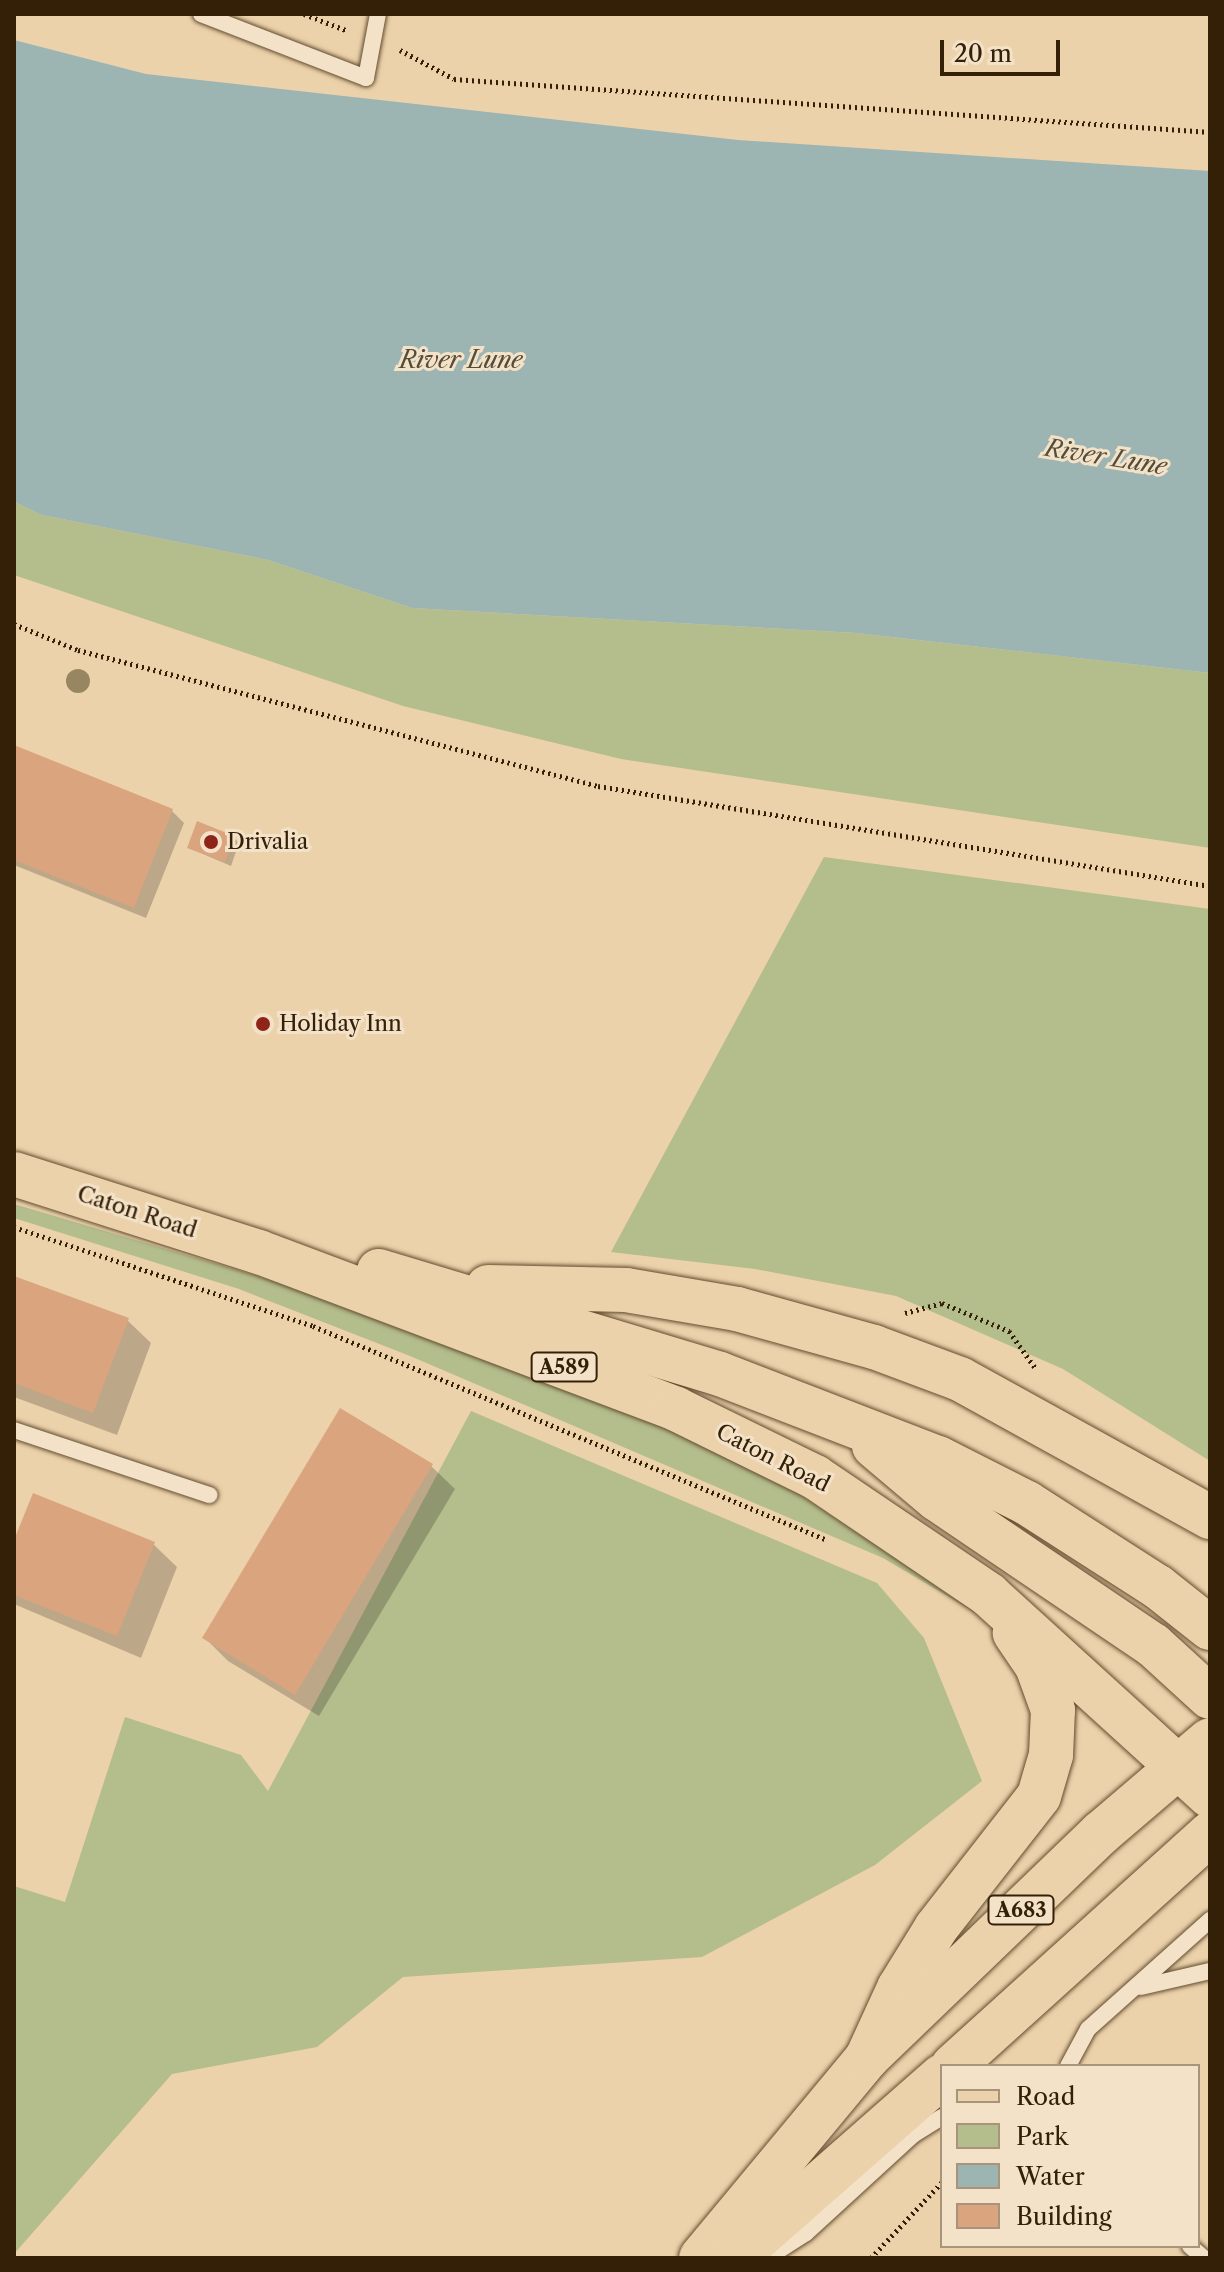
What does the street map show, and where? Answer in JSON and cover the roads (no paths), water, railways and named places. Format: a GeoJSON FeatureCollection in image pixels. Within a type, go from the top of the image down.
{"type":"FeatureCollection","features":[{"type":"Feature","properties":{"kind":"main road","name":"Caton Road"},"geometry":{"type":"LineString","coordinates":[[14,1174],[259,1252],[676,1409],[815,1477],[989,1595],[1194,1752],[1210,1796]]}},
{"type":"Feature","properties":{"kind":"main road","name":"Caton Road"},"geometry":{"type":"LineString","coordinates":[[259,1252],[359,1265],[434,1285],[720,1374],[845,1421],[938,1458],[1027,1503],[1158,1587],[1210,1628]]}},
{"type":"Feature","properties":{"kind":"main road"},"geometry":{"type":"LineString","coordinates":[[434,1285],[626,1290],[737,1309],[874,1347],[960,1379],[1210,1517]]}},
{"type":"Feature","properties":{"kind":"main road"},"geometry":{"type":"LineString","coordinates":[[845,1421],[937,1499],[1153,1645],[1210,1697]]}},
{"type":"Feature","properties":{"kind":"main road"},"geometry":{"type":"LineString","coordinates":[[867,2058],[899,1988],[936,1928],[1039,1796],[1051,1755],[1053,1710],[1037,1666],[989,1595]]}},
{"type":"Feature","properties":{"kind":"main road","name":"A683"},"geometry":{"type":"LineString","coordinates":[[701,2258],[867,2058],[1194,1752]]}},
{"type":"Feature","properties":{"kind":"main road"},"geometry":{"type":"LineString","coordinates":[[955,2064],[1210,1834]]}},
{"type":"Feature","properties":{"kind":"main road"},"geometry":{"type":"LineString","coordinates":[[735,2258],[940,2078]]}},
{"type":"Feature","properties":{"kind":"lane"},"geometry":{"type":"LineString","coordinates":[[201,14],[366,78],[378,14]]}},
{"type":"Feature","properties":{"kind":"lane"},"geometry":{"type":"LineString","coordinates":[[14,1430],[209,1495]]}},
{"type":"Feature","properties":{"kind":"lane"},"geometry":{"type":"LineString","coordinates":[[1069,2064],[1088,2029],[1210,1920]]}},
{"type":"Feature","properties":{"kind":"lane"},"geometry":{"type":"LineString","coordinates":[[1135,1988],[1210,1971]]}},
{"type":"Feature","properties":{"kind":"lane"},"geometry":{"type":"LineString","coordinates":[[767,2258],[806,2233],[913,2135],[940,2118]]}},
{"type":"Feature","properties":{"kind":"water","name":"River Lune"},"geometry":{"type":"Polygon","coordinates":[[[14,40],[146,74],[738,140],[1210,171],[1210,673],[856,633],[412,608],[268,560],[42,515],[14,502],[14,40]]]}},
{"type":"Feature","properties":{"kind":"place","name":"Drivalia"},"geometry":{"type":"Point","coordinates":[211,842]}},
{"type":"Feature","properties":{"kind":"place","name":"Holiday Inn"},"geometry":{"type":"Point","coordinates":[263,1024]}}]}
